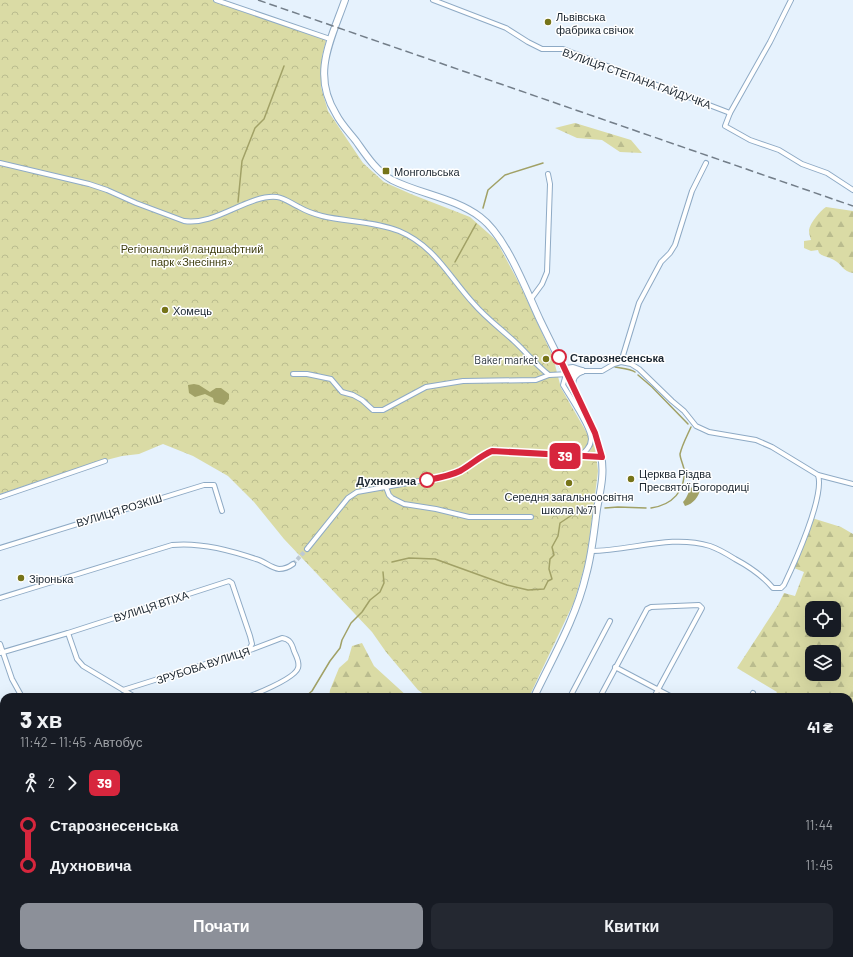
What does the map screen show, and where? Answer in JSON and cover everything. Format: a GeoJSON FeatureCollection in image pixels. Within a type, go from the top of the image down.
{"type":"FeatureCollection","features":[{"type":"Feature","properties":{"kind":"main road"},"geometry":{"type":"LineString","coordinates":[[345,0],[330,39],[324,62],[323,78],[326,93],[336,114],[370,161],[380,171],[391,179],[459,205],[480,217],[496,232],[506,248],[573,386],[595,433],[602,457],[602,476],[586,576],[577,606],[536,693]]}},
{"type":"Feature","properties":{"kind":"main road"},"geometry":{"type":"LineString","coordinates":[[562,364],[566,369],[573,368],[582,371]]}},
{"type":"Feature","properties":{"kind":"main road"},"geometry":{"type":"LineString","coordinates":[[573,386],[572,382],[574,378],[578,372],[582,371]]}},
{"type":"Feature","properties":{"kind":"street"},"geometry":{"type":"LineString","coordinates":[[216,0],[330,39]]}},
{"type":"Feature","properties":{"kind":"street","name":"ВУЛИЦЯ СТЕПАНА ГАЙДУЧКА"},"geometry":{"type":"LineString","coordinates":[[433,0],[506,28],[542,49],[563,49],[730,113]]}},
{"type":"Feature","properties":{"kind":"street"},"geometry":{"type":"LineString","coordinates":[[791,0],[770,42],[730,113],[725,126],[750,140],[779,150],[802,164],[827,173],[853,190]]}},
{"type":"Feature","properties":{"kind":"street"},"geometry":{"type":"LineString","coordinates":[[0,163],[89,184],[184,221],[192,222],[204,220],[259,199],[274,197],[281,198],[300,208],[320,215],[374,224],[398,231],[424,245],[436,256],[476,306],[549,375]]}},
{"type":"Feature","properties":{"kind":"street"},"geometry":{"type":"LineString","coordinates":[[621,362],[639,303],[661,262],[670,253],[675,245],[692,191],[706,163]]}},
{"type":"Feature","properties":{"kind":"street"},"geometry":{"type":"LineString","coordinates":[[531,299],[542,284],[547,272],[550,184],[548,174]]}},
{"type":"Feature","properties":{"kind":"street"},"geometry":{"type":"LineString","coordinates":[[293,374],[307,374],[331,378],[342,392],[353,395],[362,400],[373,410],[384,410],[426,387],[463,381],[536,380],[549,375],[566,374],[576,371],[602,371],[621,362],[631,364],[639,369],[672,402],[684,411],[696,426],[709,432],[756,440],[772,446],[818,475],[853,484]]}},
{"type":"Feature","properties":{"kind":"street"},"geometry":{"type":"LineString","coordinates":[[566,374],[563,385],[587,427],[591,437],[591,441],[585,452],[578,457]]}},
{"type":"Feature","properties":{"kind":"street"},"geometry":{"type":"LineString","coordinates":[[307,549],[353,494],[362,491],[442,477],[460,471],[492,451],[578,457],[602,457]]}},
{"type":"Feature","properties":{"kind":"street"},"geometry":{"type":"LineString","coordinates":[[0,497],[105,461]]}},
{"type":"Feature","properties":{"kind":"street"},"geometry":{"type":"LineString","coordinates":[[591,551],[605,551],[653,543],[680,542],[700,544],[718,549],[758,572],[773,588],[781,588],[784,585],[799,552],[811,517],[820,483],[818,475]]}},
{"type":"Feature","properties":{"kind":"street","name":"ВУЛИЦЯ РОЗКІШ"},"geometry":{"type":"LineString","coordinates":[[0,548],[204,484],[214,485],[222,511]]}},
{"type":"Feature","properties":{"kind":"street"},"geometry":{"type":"LineString","coordinates":[[386,487],[392,498],[404,504],[436,509],[469,517],[531,517]]}},
{"type":"Feature","properties":{"kind":"street"},"geometry":{"type":"LineString","coordinates":[[0,598],[172,545],[187,544],[214,548],[258,560],[278,569],[287,568],[293,564]]}},
{"type":"Feature","properties":{"kind":"street","name":"ВУЛИЦЯ ВТІХА"},"geometry":{"type":"LineString","coordinates":[[1,652],[68,633],[229,581],[232,583],[250,636],[252,644],[248,651]]}},
{"type":"Feature","properties":{"kind":"street"},"geometry":{"type":"LineString","coordinates":[[602,693],[647,609],[651,607],[699,605],[702,608],[656,693]]}},
{"type":"Feature","properties":{"kind":"street"},"geometry":{"type":"LineString","coordinates":[[572,693],[610,621]]}},
{"type":"Feature","properties":{"kind":"street"},"geometry":{"type":"LineString","coordinates":[[68,633],[77,659],[83,666],[128,693]]}},
{"type":"Feature","properties":{"kind":"street","name":"ЗРУБОВА ВУЛИЦЯ"},"geometry":{"type":"LineString","coordinates":[[123,690],[248,651],[282,638],[290,641],[298,661],[298,670],[285,679],[256,693]]}},
{"type":"Feature","properties":{"kind":"street"},"geometry":{"type":"LineString","coordinates":[[0,644],[1,652],[12,679],[20,693]]}},
{"type":"Feature","properties":{"kind":"street"},"geometry":{"type":"LineString","coordinates":[[616,667],[665,693]]}},
{"type":"Feature","properties":{"kind":"green space","name":"Регіональний ландшафтний парк «Знесіння»"},"geometry":{"type":"Polygon","coordinates":[[[0,0],[212,0],[323,38],[326,41],[322,56],[321,87],[328,111],[363,163],[384,182],[470,217],[496,240],[520,285],[553,357],[561,388],[595,447],[598,471],[587,558],[574,602],[531,693],[422,693],[418,690],[386,652],[372,632],[284,539],[254,502],[228,476],[193,456],[163,444],[139,454],[122,456],[87,465],[0,494],[0,0]]]}},
{"type":"Feature","properties":{"kind":"green space"},"geometry":{"type":"Polygon","coordinates":[[[575,123],[631,140],[642,153],[620,152],[602,140],[577,138],[555,128],[575,123]]]}},
{"type":"Feature","properties":{"kind":"green space"},"geometry":{"type":"Polygon","coordinates":[[[826,207],[853,211],[853,273],[845,270],[834,260],[819,253],[818,250],[811,251],[804,248],[804,241],[811,240],[809,230],[811,224],[818,214],[826,207]]]}},
{"type":"Feature","properties":{"kind":"green space"},"geometry":{"type":"Polygon","coordinates":[[[812,518],[841,527],[853,534],[853,693],[776,693],[737,668],[778,605],[784,593],[795,596],[804,572],[794,568],[812,518]]]}},
{"type":"Feature","properties":{"kind":"green space"},"geometry":{"type":"Polygon","coordinates":[[[362,643],[374,666],[404,693],[330,693],[339,668],[348,660],[352,646],[362,643]]]}},
{"type":"Feature","properties":{"kind":"shaded area"},"geometry":{"type":"Polygon","coordinates":[[[188,385],[199,385],[210,392],[216,388],[221,388],[229,394],[229,399],[224,405],[214,402],[213,398],[205,394],[195,397],[189,393],[188,385]]]}},
{"type":"Feature","properties":{"kind":"shaded area"},"geometry":{"type":"Polygon","coordinates":[[[694,485],[700,489],[698,495],[693,502],[685,506],[683,502],[694,485]]]}},
{"type":"Feature","properties":{"kind":"waterway"},"geometry":{"type":"LineString","coordinates":[[238,202],[242,161],[255,128],[264,119],[284,66]]}},
{"type":"Feature","properties":{"kind":"waterway"},"geometry":{"type":"LineString","coordinates":[[483,208],[488,190],[505,175],[543,163]]}},
{"type":"Feature","properties":{"kind":"waterway"},"geometry":{"type":"LineString","coordinates":[[455,262],[476,224]]}},
{"type":"Feature","properties":{"kind":"waterway"},"geometry":{"type":"LineString","coordinates":[[615,367],[628,369],[635,372]]}},
{"type":"Feature","properties":{"kind":"waterway"},"geometry":{"type":"LineString","coordinates":[[638,375],[652,387],[688,424]]}},
{"type":"Feature","properties":{"kind":"waterway"},"geometry":{"type":"LineString","coordinates":[[651,508],[665,504],[671,500],[676,496],[683,484],[684,469],[680,454],[691,427]]}},
{"type":"Feature","properties":{"kind":"waterway"},"geometry":{"type":"LineString","coordinates":[[605,508],[646,508]]}},
{"type":"Feature","properties":{"kind":"waterway"},"geometry":{"type":"LineString","coordinates":[[392,562],[409,558],[435,559],[507,585],[528,590],[544,589],[548,581],[552,579],[549,569],[550,559],[554,555],[552,547],[558,536],[560,523],[572,515],[594,510]]}},
{"type":"Feature","properties":{"kind":"waterway"},"geometry":{"type":"LineString","coordinates":[[310,693],[340,648],[342,640],[351,623],[362,612],[370,600],[380,592],[384,583],[383,572]]}},
{"type":"Feature","properties":{"kind":"tunnel"},"geometry":{"type":"LineString","coordinates":[[293,564],[307,549]]}},
{"type":"Feature","properties":{"kind":"railway"},"geometry":{"type":"LineString","coordinates":[[258,0],[853,206]]}},
{"type":"Feature","properties":{"kind":"bus line","name":"39"},"geometry":{"type":"LineString","coordinates":[[427,480],[460,471],[492,451],[578,457],[602,457],[595,433],[559,357]]}},
{"type":"Feature","properties":{"kind":"place","name":"Львівська фабрика свічок"},"geometry":{"type":"Point","coordinates":[548,22]}},
{"type":"Feature","properties":{"kind":"place","name":"Монгольська"},"geometry":{"type":"Point","coordinates":[386,171]}},
{"type":"Feature","properties":{"kind":"place","name":"Хомець"},"geometry":{"type":"Point","coordinates":[165,310]}},
{"type":"Feature","properties":{"kind":"place","name":"Старознесенська"},"geometry":{"type":"Point","coordinates":[559,357]}},
{"type":"Feature","properties":{"kind":"place","name":"Baker market"},"geometry":{"type":"Point","coordinates":[546,359]}},
{"type":"Feature","properties":{"kind":"place","name":"Церква Різдва Пресвятої Богородиці"},"geometry":{"type":"Point","coordinates":[631,479]}},
{"type":"Feature","properties":{"kind":"place","name":"Духновича"},"geometry":{"type":"Point","coordinates":[427,480]}},
{"type":"Feature","properties":{"kind":"place","name":"Середня загальноосвітня школа №71"},"geometry":{"type":"Point","coordinates":[569,483]}},
{"type":"Feature","properties":{"kind":"place","name":"Зіронька"},"geometry":{"type":"Point","coordinates":[21,578]}}]}
